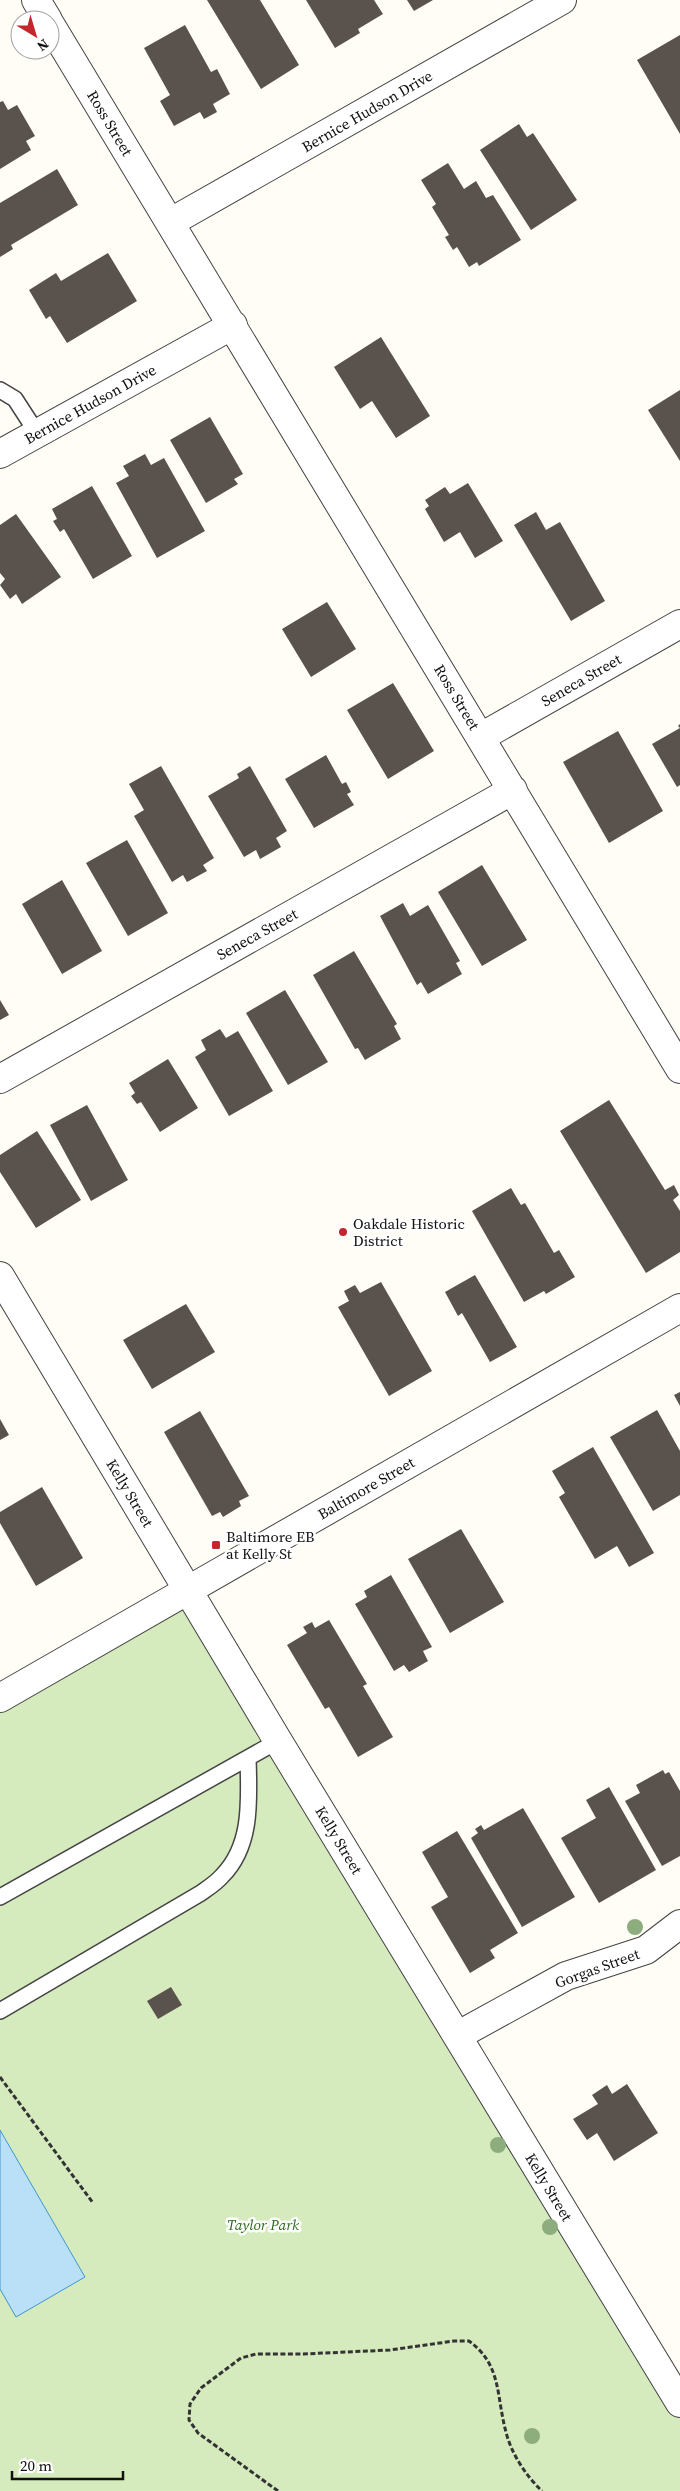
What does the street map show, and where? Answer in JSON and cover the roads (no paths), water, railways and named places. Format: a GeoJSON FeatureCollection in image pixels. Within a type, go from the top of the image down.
{"type":"FeatureCollection","features":[{"type":"Feature","properties":{"kind":"street","name":"Bernice Hudson Drive"},"geometry":{"type":"LineString","coordinates":[[171,222],[562,0]]}},
{"type":"Feature","properties":{"kind":"street","name":"Ross Street"},"geometry":{"type":"LineString","coordinates":[[60,40],[680,1069]]}},
{"type":"Feature","properties":{"kind":"street","name":"Bernice Hudson Drive"},"geometry":{"type":"LineString","coordinates":[[0,454],[233,325]]}},
{"type":"Feature","properties":{"kind":"street","name":"Seneca Street"},"geometry":{"type":"LineString","coordinates":[[481,737],[680,624]]}},
{"type":"Feature","properties":{"kind":"street","name":"Seneca Street"},"geometry":{"type":"LineString","coordinates":[[0,1079],[513,790]]}},
{"type":"Feature","properties":{"kind":"street","name":"Kelly Street"},"geometry":{"type":"LineString","coordinates":[[0,1276],[278,1741],[680,2403]]}},
{"type":"Feature","properties":{"kind":"street","name":"Baltimore Street"},"geometry":{"type":"LineString","coordinates":[[0,1698],[680,1308]]}},
{"type":"Feature","properties":{"kind":"street","name":"Gorgas Street"},"geometry":{"type":"LineString","coordinates":[[458,2036],[566,1976],[646,1950],[680,1924]]}},
{"type":"Feature","properties":{"kind":"lane"},"geometry":{"type":"LineString","coordinates":[[0,390],[15,400],[37,433]]}},
{"type":"Feature","properties":{"kind":"lane"},"geometry":{"type":"LineString","coordinates":[[0,1898],[278,1741]]}},
{"type":"Feature","properties":{"kind":"lane"},"geometry":{"type":"LineString","coordinates":[[0,2011],[201,1893],[222,1876],[235,1860],[244,1838],[248,1812],[248,1758]]}},
{"type":"Feature","properties":{"kind":"water"},"geometry":{"type":"Polygon","coordinates":[[[0,2130],[85,2277],[16,2317],[0,2289],[0,2130]]]}},
{"type":"Feature","properties":{"kind":"place","name":"Oakdale Historic District"},"geometry":{"type":"Point","coordinates":[343,1232]}},
{"type":"Feature","properties":{"kind":"place","name":"Baltimore EB at Kelly St"},"geometry":{"type":"Point","coordinates":[216,1545]}},
{"type":"Feature","properties":{"kind":"park label","name":"Taylor Park"},"geometry":{"type":"Point","coordinates":[263,2224]}}]}
